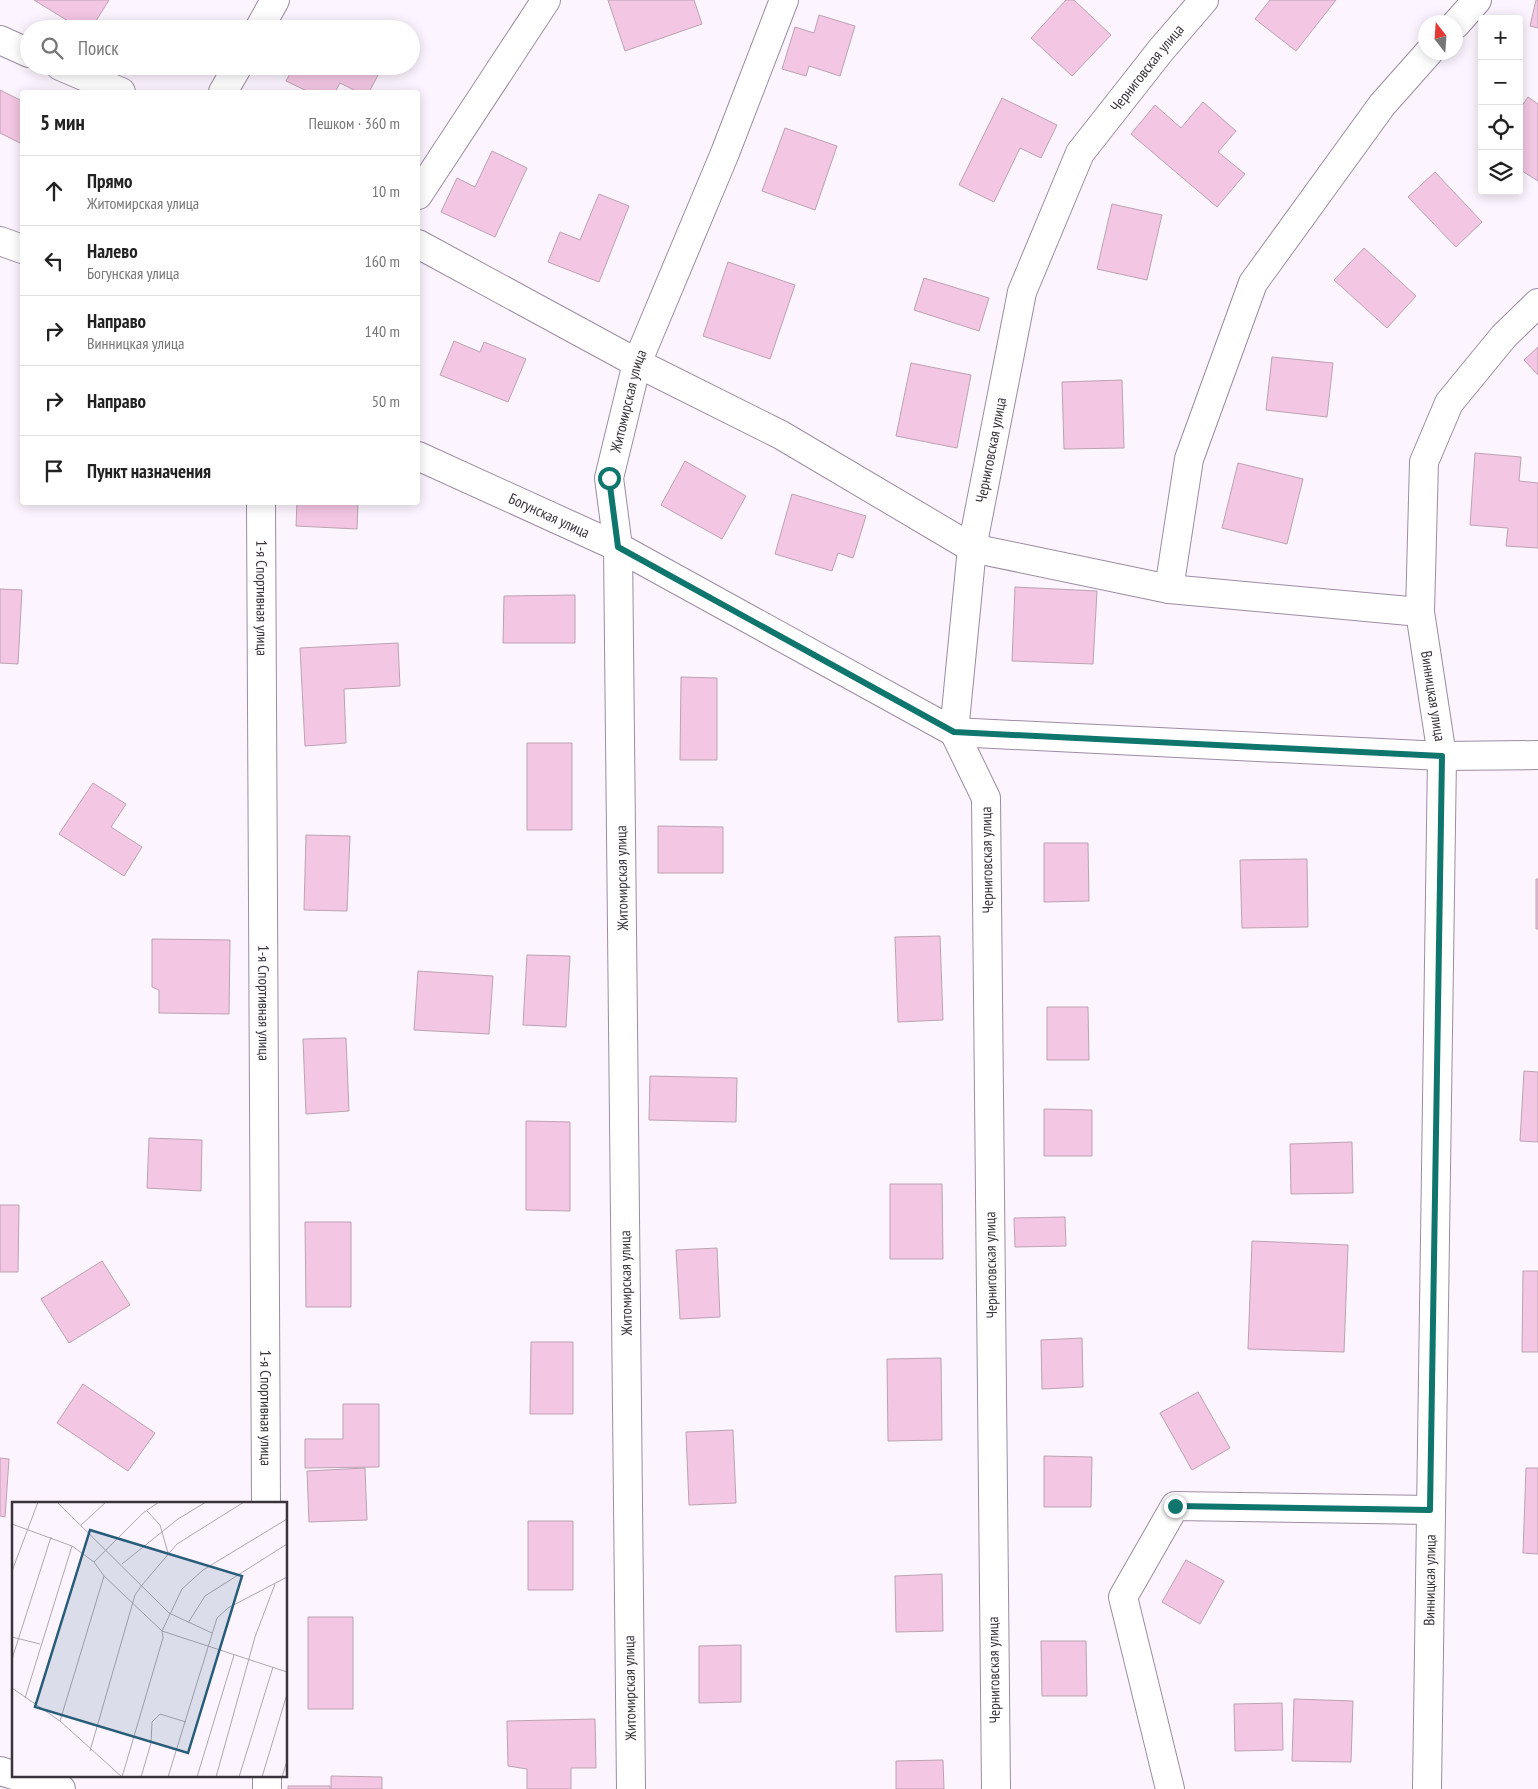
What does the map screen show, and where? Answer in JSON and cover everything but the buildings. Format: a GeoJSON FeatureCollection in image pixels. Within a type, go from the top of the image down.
{"type":"FeatureCollection","features":[{"type":"Feature","properties":{"kind":"street"},"geometry":{"type":"LineString","coordinates":[[264,20],[276,0]]}},
{"type":"Feature","properties":{"kind":"street"},"geometry":{"type":"LineString","coordinates":[[420,192],[546,0]]}},
{"type":"Feature","properties":{"kind":"street","name":"Житомирская улица"},"geometry":{"type":"LineString","coordinates":[[630,1789],[618,547],[609,478],[637,363],[725,154],[784,0]]}},
{"type":"Feature","properties":{"kind":"street","name":"Черниговская улица"},"geometry":{"type":"LineString","coordinates":[[996,1789],[986,798],[954,732],[972,548],[1022,292],[1080,154],[1161,50],[1204,0]]}},
{"type":"Feature","properties":{"kind":"street"},"geometry":{"type":"LineString","coordinates":[[1463,16],[1477,0]]}},
{"type":"Feature","properties":{"kind":"street"},"geometry":{"type":"LineString","coordinates":[[0,40],[20,49]]}},
{"type":"Feature","properties":{"kind":"street"},"geometry":{"type":"LineString","coordinates":[[1169,589],[1189,459],[1253,283],[1382,105],[1422,60]]}},
{"type":"Feature","properties":{"kind":"street"},"geometry":{"type":"LineString","coordinates":[[81,75],[115,90]]}},
{"type":"Feature","properties":{"kind":"street"},"geometry":{"type":"LineString","coordinates":[[224,90],[233,75]]}},
{"type":"Feature","properties":{"kind":"street"},"geometry":{"type":"LineString","coordinates":[[0,241],[20,248]]}},
{"type":"Feature","properties":{"kind":"street"},"geometry":{"type":"LineString","coordinates":[[420,245],[637,363],[781,435],[972,548],[1169,589],[1420,612]]}},
{"type":"Feature","properties":{"kind":"street","name":"Винницкая улица"},"geometry":{"type":"LineString","coordinates":[[1427,1789],[1442,756],[1420,612],[1424,462],[1448,403],[1504,336],[1538,303]]}},
{"type":"Feature","properties":{"kind":"street","name":"Богунская улица"},"geometry":{"type":"LineString","coordinates":[[420,457],[618,547],[954,732],[1442,756],[1538,755]]}},
{"type":"Feature","properties":{"kind":"street","name":"1-я Спортивная улица"},"geometry":{"type":"LineString","coordinates":[[261,505],[266,1502]]}},
{"type":"Feature","properties":{"kind":"street"},"geometry":{"type":"LineString","coordinates":[[1170,1789],[1122,1597],[1175,1506],[1430,1510]]}},
{"type":"Feature","properties":{"kind":"street"},"geometry":{"type":"LineString","coordinates":[[14,1776],[60,1789]]}},
{"type":"Feature","properties":{"kind":"street"},"geometry":{"type":"LineString","coordinates":[[267,1776],[267,1789]]}},
{"type":"Feature","properties":{"kind":"route"},"geometry":{"type":"LineString","coordinates":[[609,478],[618,547],[954,732],[1442,756],[1430,1510],[1175,1506]]}}]}
